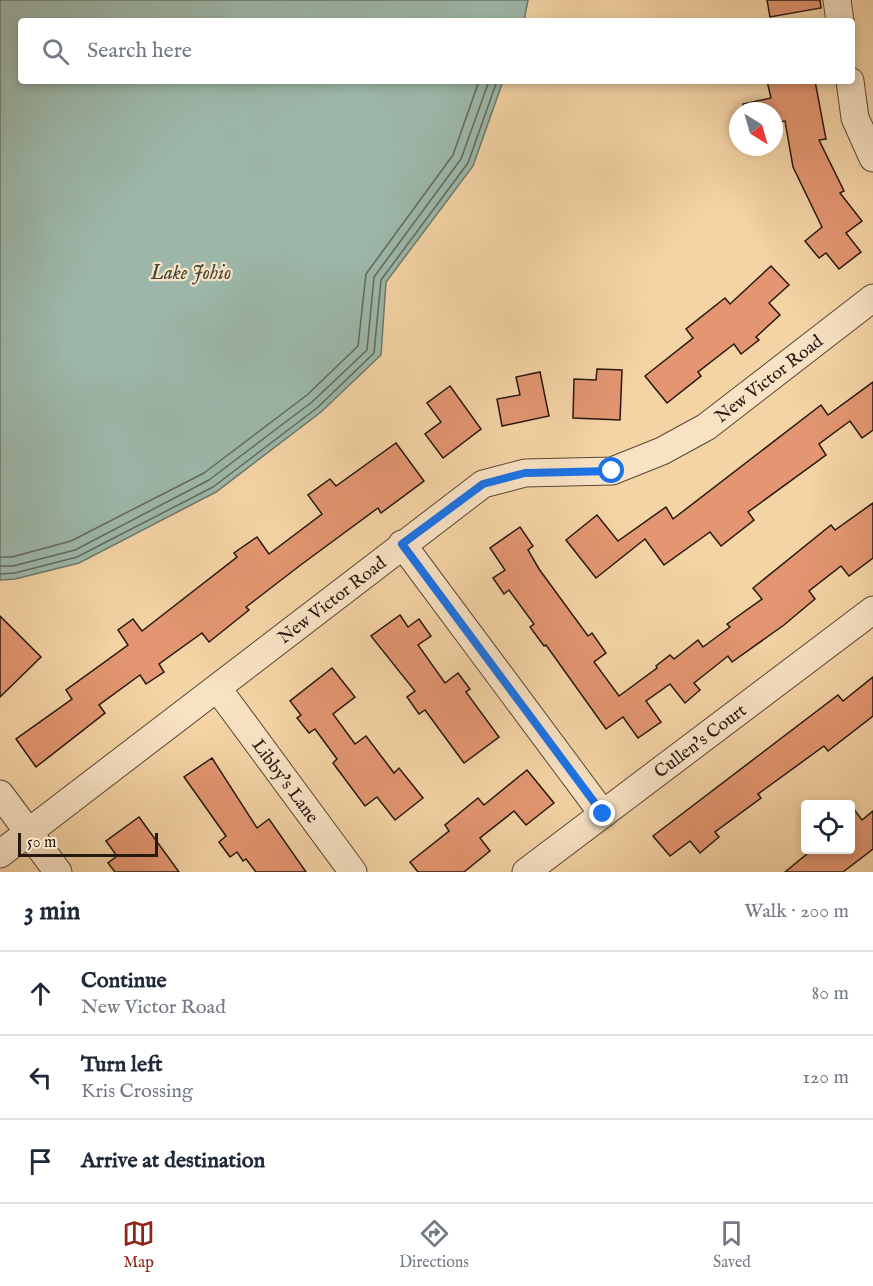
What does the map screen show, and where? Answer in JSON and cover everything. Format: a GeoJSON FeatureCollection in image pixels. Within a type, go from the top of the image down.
{"type":"FeatureCollection","features":[{"type":"Feature","properties":{"kind":"street"},"geometry":{"type":"LineString","coordinates":[[837,0],[840,18]]}},
{"type":"Feature","properties":{"kind":"street"},"geometry":{"type":"LineString","coordinates":[[850,84],[855,118],[873,158]]}},
{"type":"Feature","properties":{"kind":"street","name":"New Victor Road"},"geometry":{"type":"LineString","coordinates":[[0,854],[483,484],[525,473],[612,471],[662,452],[706,427],[873,298]]}},
{"type":"Feature","properties":{"kind":"street"},"geometry":{"type":"LineString","coordinates":[[402,544],[603,814]]}},
{"type":"Feature","properties":{"kind":"street","name":"Cullen's Court"},"geometry":{"type":"LineString","coordinates":[[526,872],[873,610]]}},
{"type":"Feature","properties":{"kind":"street","name":"Libby's Lane"},"geometry":{"type":"LineString","coordinates":[[218,689],[353,872]]}},
{"type":"Feature","properties":{"kind":"street"},"geometry":{"type":"LineString","coordinates":[[0,794],[58,872]]}},
{"type":"Feature","properties":{"kind":"water","name":"Lake Johio"},"geometry":{"type":"Polygon","coordinates":[[[0,0],[528,0],[525,18],[18,18],[18,84],[502,84],[473,166],[386,282],[381,355],[321,412],[216,492],[79,563],[15,579],[0,580],[0,0]]]}},
{"type":"Feature","properties":{"kind":"building"},"geometry":{"type":"Polygon","coordinates":[[[767,0],[820,0],[821,8],[770,17],[767,0]]]}},
{"type":"Feature","properties":{"kind":"building"},"geometry":{"type":"Polygon","coordinates":[[[768,84],[816,84],[826,139],[819,140],[844,191],[840,193],[862,221],[846,233],[861,252],[839,269],[826,253],[819,258],[805,241],[822,227],[793,167],[785,121],[783,121],[783,102],[752,102],[771,98],[768,84]]]}},
{"type":"Feature","properties":{"kind":"building"},"geometry":{"type":"Polygon","coordinates":[[[771,266],[789,285],[769,303],[780,315],[756,337],[759,340],[741,354],[734,344],[698,372],[701,376],[667,403],[645,376],[693,338],[686,329],[725,298],[730,304],[771,266]]]}},
{"type":"Feature","properties":{"kind":"building"},"geometry":{"type":"Polygon","coordinates":[[[597,369],[622,370],[620,420],[573,418],[574,379],[596,380],[597,369]]]}},
{"type":"Feature","properties":{"kind":"building"},"geometry":{"type":"Polygon","coordinates":[[[540,372],[549,416],[502,426],[497,399],[520,395],[516,377],[540,372]]]}},
{"type":"Feature","properties":{"kind":"building"},"geometry":{"type":"Polygon","coordinates":[[[873,382],[873,430],[862,438],[850,421],[819,444],[826,455],[748,512],[754,520],[721,546],[710,532],[664,565],[645,539],[596,578],[566,540],[597,515],[618,541],[666,507],[673,519],[821,405],[828,415],[873,382]]]}},
{"type":"Feature","properties":{"kind":"building"},"geometry":{"type":"Polygon","coordinates":[[[450,386],[481,429],[443,458],[425,434],[441,422],[427,403],[450,386]]]}},
{"type":"Feature","properties":{"kind":"building"},"geometry":{"type":"Polygon","coordinates":[[[396,443],[424,481],[381,513],[378,508],[302,564],[246,607],[249,610],[209,642],[202,633],[159,664],[164,672],[146,684],[140,675],[99,705],[105,713],[36,767],[16,739],[72,699],[66,690],[128,645],[118,630],[133,619],[142,631],[237,557],[234,553],[257,537],[269,554],[322,514],[308,495],[330,479],[336,486],[396,443]]]}},
{"type":"Feature","properties":{"kind":"building"},"geometry":{"type":"Polygon","coordinates":[[[873,503],[873,558],[849,576],[841,566],[809,591],[815,599],[784,625],[732,662],[728,656],[694,683],[700,690],[685,703],[670,684],[646,701],[661,722],[638,738],[623,717],[606,729],[546,645],[544,646],[530,627],[534,624],[509,590],[504,594],[493,578],[505,570],[490,548],[520,527],[533,546],[528,550],[539,569],[588,636],[592,633],[606,653],[594,662],[619,696],[657,668],[656,666],[670,655],[674,659],[698,640],[703,647],[730,627],[727,624],[762,599],[753,588],[831,525],[835,530],[873,503]]]}},
{"type":"Feature","properties":{"kind":"building"},"geometry":{"type":"Polygon","coordinates":[[[400,615],[408,627],[419,619],[431,636],[418,645],[445,683],[458,673],[470,689],[466,692],[499,737],[464,763],[425,710],[419,714],[407,697],[415,691],[371,636],[400,615]]]}},
{"type":"Feature","properties":{"kind":"building"},"geometry":{"type":"Polygon","coordinates":[[[0,616],[41,657],[0,697],[0,616]]]}},
{"type":"Feature","properties":{"kind":"building"},"geometry":{"type":"Polygon","coordinates":[[[332,668],[355,697],[333,714],[355,744],[366,736],[394,773],[399,768],[423,798],[395,820],[377,797],[365,806],[333,763],[337,759],[315,729],[309,733],[297,718],[301,715],[290,701],[332,668]]]}},
{"type":"Feature","properties":{"kind":"building"},"geometry":{"type":"Polygon","coordinates":[[[873,677],[873,716],[828,751],[824,746],[758,794],[761,798],[715,832],[719,837],[700,853],[690,841],[670,856],[653,836],[838,695],[843,701],[873,677]]]}},
{"type":"Feature","properties":{"kind":"building"},"geometry":{"type":"Polygon","coordinates":[[[212,758],[257,828],[269,819],[306,872],[256,872],[246,859],[243,861],[237,852],[230,857],[219,842],[226,836],[184,777],[212,758]]]}},
{"type":"Feature","properties":{"kind":"building"},"geometry":{"type":"Polygon","coordinates":[[[527,770],[554,803],[526,825],[514,811],[480,838],[490,851],[464,872],[418,872],[410,862],[449,831],[445,825],[478,798],[484,805],[527,770]]]}},
{"type":"Feature","properties":{"kind":"building"},"geometry":{"type":"Polygon","coordinates":[[[855,811],[862,820],[873,811],[873,849],[843,872],[785,872],[807,854],[855,854],[855,811]]]}},
{"type":"Feature","properties":{"kind":"building"},"geometry":{"type":"Polygon","coordinates":[[[139,817],[179,872],[115,872],[108,863],[117,856],[106,841],[139,817]]]}},
{"type":"Feature","properties":{"kind":"route"},"geometry":{"type":"LineString","coordinates":[[603,814],[402,544],[483,484],[525,473],[612,471]]}}]}
